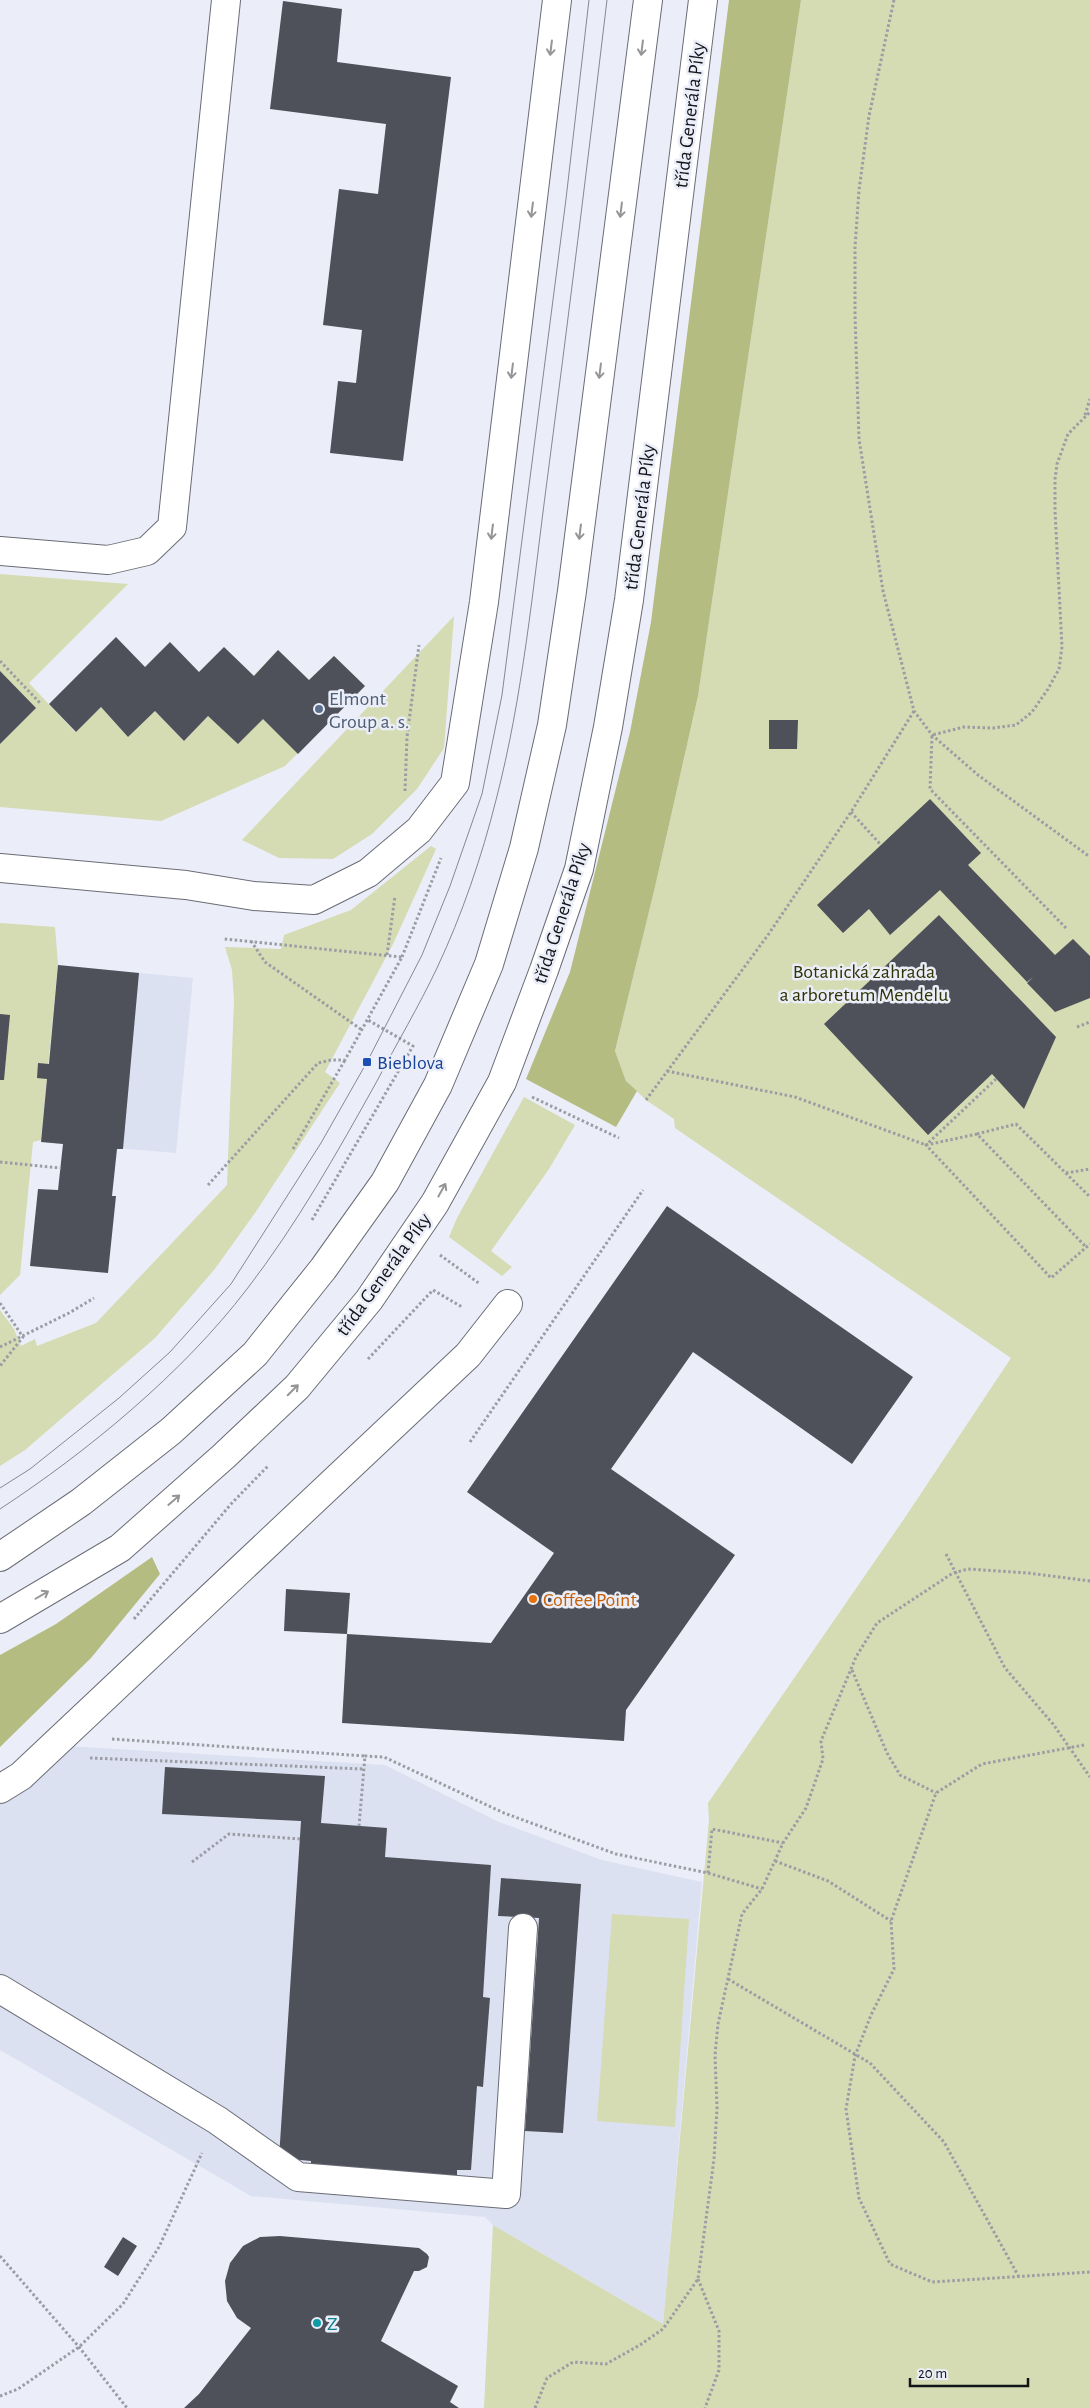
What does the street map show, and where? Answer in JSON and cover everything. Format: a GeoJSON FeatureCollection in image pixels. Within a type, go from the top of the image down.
{"type":"FeatureCollection","features":[{"type":"Feature","properties":{"kind":"main road"},"geometry":{"type":"LineString","coordinates":[[0,551],[108,560],[147,551],[172,527],[226,0]]}},
{"type":"Feature","properties":{"kind":"main road"},"geometry":{"type":"LineString","coordinates":[[0,868],[186,885],[254,896],[314,900],[368,873],[403,844],[419,830],[455,783],[484,602],[557,0]]}},
{"type":"Feature","properties":{"kind":"main road"},"geometry":{"type":"LineString","coordinates":[[0,1557],[82,1502],[164,1437],[255,1354],[323,1269],[384,1182],[438,1085],[489,964],[524,848],[552,725],[572,590],[648,0]]}},
{"type":"Feature","properties":{"kind":"main road","name":"třída Generála Píky"},"geometry":{"type":"LineString","coordinates":[[0,1619],[120,1548],[224,1456],[297,1386],[369,1300],[429,1211],[502,1082],[579,869],[608,727],[628,600],[703,0]]}},
{"type":"Feature","properties":{"kind":"main road"},"geometry":{"type":"LineString","coordinates":[[0,1789],[21,1776],[468,1355],[508,1304]]}},
{"type":"Feature","properties":{"kind":"main road"},"geometry":{"type":"LineString","coordinates":[[0,1989],[216,2120],[298,2178],[506,2194],[523,1928]]}},
{"type":"Feature","properties":{"kind":"path"},"geometry":{"type":"LineString","coordinates":[[894,0],[869,116],[858,190],[855,247],[854,315],[859,439],[883,591],[914,711],[932,736],[978,775],[1090,857]]}},
{"type":"Feature","properties":{"kind":"path"},"geometry":{"type":"LineString","coordinates":[[1085,415],[1090,399]]}},
{"type":"Feature","properties":{"kind":"path"},"geometry":{"type":"LineString","coordinates":[[932,736],[964,726],[993,728],[1016,725],[1032,712],[1059,669],[1062,647],[1054,510],[1055,479],[1057,464],[1068,434],[1090,412]]}},
{"type":"Feature","properties":{"kind":"path"},"geometry":{"type":"LineString","coordinates":[[387,956],[403,844],[407,737],[419,645]]}},
{"type":"Feature","properties":{"kind":"path"},"geometry":{"type":"LineString","coordinates":[[0,661],[40,703]]}},
{"type":"Feature","properties":{"kind":"path"},"geometry":{"type":"LineString","coordinates":[[646,1100],[768,935],[851,812],[914,711]]}},
{"type":"Feature","properties":{"kind":"path"},"geometry":{"type":"LineString","coordinates":[[932,736],[930,789],[1066,928]]}},
{"type":"Feature","properties":{"kind":"path"},"geometry":{"type":"LineString","coordinates":[[851,812],[881,845]]}},
{"type":"Feature","properties":{"kind":"path"},"geometry":{"type":"LineString","coordinates":[[293,1149],[368,1020],[402,957],[444,850]]}},
{"type":"Feature","properties":{"kind":"path"},"geometry":{"type":"LineString","coordinates":[[224,939],[402,957]]}},
{"type":"Feature","properties":{"kind":"path"},"geometry":{"type":"LineString","coordinates":[[251,941],[265,962],[362,1030]]}},
{"type":"Feature","properties":{"kind":"path"},"geometry":{"type":"LineString","coordinates":[[309,1226],[413,1046],[368,1020]]}},
{"type":"Feature","properties":{"kind":"path"},"geometry":{"type":"LineString","coordinates":[[1077,1026],[1090,1022]]}},
{"type":"Feature","properties":{"kind":"path"},"geometry":{"type":"LineString","coordinates":[[208,1185],[318,1063],[331,1060],[345,1060]]}},
{"type":"Feature","properties":{"kind":"path"},"geometry":{"type":"LineString","coordinates":[[667,1071],[795,1097],[926,1145],[1051,1278],[1090,1244]]}},
{"type":"Feature","properties":{"kind":"path"},"geometry":{"type":"LineString","coordinates":[[926,1145],[996,1080]]}},
{"type":"Feature","properties":{"kind":"path"},"geometry":{"type":"LineString","coordinates":[[502,1082],[619,1138]]}},
{"type":"Feature","properties":{"kind":"path"},"geometry":{"type":"LineString","coordinates":[[926,1145],[1016,1124],[1090,1197]]}},
{"type":"Feature","properties":{"kind":"path"},"geometry":{"type":"LineString","coordinates":[[977,1134],[1086,1247]]}},
{"type":"Feature","properties":{"kind":"path"},"geometry":{"type":"LineString","coordinates":[[0,1162],[61,1168]]}},
{"type":"Feature","properties":{"kind":"path"},"geometry":{"type":"LineString","coordinates":[[1065,1173],[1090,1169]]}},
{"type":"Feature","properties":{"kind":"path"},"geometry":{"type":"LineString","coordinates":[[470,1442],[643,1190]]}},
{"type":"Feature","properties":{"kind":"path"},"geometry":{"type":"LineString","coordinates":[[438,1253],[508,1304]]}},
{"type":"Feature","properties":{"kind":"path"},"geometry":{"type":"LineString","coordinates":[[366,1362],[433,1290],[464,1308]]}},
{"type":"Feature","properties":{"kind":"path"},"geometry":{"type":"LineString","coordinates":[[0,1347],[23,1337],[94,1298]]}},
{"type":"Feature","properties":{"kind":"path"},"geometry":{"type":"LineString","coordinates":[[0,1303],[23,1337]]}},
{"type":"Feature","properties":{"kind":"path"},"geometry":{"type":"LineString","coordinates":[[0,1366],[23,1337]]}},
{"type":"Feature","properties":{"kind":"path"},"geometry":{"type":"LineString","coordinates":[[128,1626],[231,1504],[272,1462]]}},
{"type":"Feature","properties":{"kind":"path"},"geometry":{"type":"LineString","coordinates":[[946,1554],[1004,1668],[1053,1724],[1090,1777]]}},
{"type":"Feature","properties":{"kind":"path"},"geometry":{"type":"LineString","coordinates":[[534,2408],[547,2378],[573,2362],[606,2364],[640,2346],[663,2329],[698,2278],[714,2159],[717,2108],[715,2055],[718,2024],[742,1914],[762,1889],[783,1844],[806,1808],[823,1759],[821,1741],[856,1657],[877,1623],[954,1573],[968,1569],[1028,1573],[1090,1581]]}},
{"type":"Feature","properties":{"kind":"path"},"geometry":{"type":"LineString","coordinates":[[852,1669],[887,1753],[900,1775],[936,1793]]}},
{"type":"Feature","properties":{"kind":"path"},"geometry":{"type":"LineString","coordinates":[[121,1740],[384,1757],[504,1813],[616,1854],[708,1873],[762,1889]]}},
{"type":"Feature","properties":{"kind":"path"},"geometry":{"type":"LineString","coordinates":[[1084,1745],[982,1764],[936,1793],[891,1921],[894,1969],[871,2015],[855,2056],[846,2109],[859,2198],[890,2264],[932,2282],[1090,2272]]}},
{"type":"Feature","properties":{"kind":"path"},"geometry":{"type":"LineString","coordinates":[[42,1756],[364,1769]]}},
{"type":"Feature","properties":{"kind":"path"},"geometry":{"type":"LineString","coordinates":[[359,1826],[365,1756]]}},
{"type":"Feature","properties":{"kind":"path"},"geometry":{"type":"LineString","coordinates":[[708,1873],[712,1830],[783,1844]]}},
{"type":"Feature","properties":{"kind":"path"},"geometry":{"type":"LineString","coordinates":[[192,1862],[229,1834],[301,1840]]}},
{"type":"Feature","properties":{"kind":"path"},"geometry":{"type":"LineString","coordinates":[[775,1861],[828,1881],[891,1921]]}},
{"type":"Feature","properties":{"kind":"path"},"geometry":{"type":"LineString","coordinates":[[728,1979],[855,2056],[870,2063],[944,2142],[1019,2277]]}},
{"type":"Feature","properties":{"kind":"path"},"geometry":{"type":"LineString","coordinates":[[0,2396],[18,2389],[79,2347],[123,2304],[159,2247],[216,2120]]}},
{"type":"Feature","properties":{"kind":"path"},"geometry":{"type":"LineString","coordinates":[[0,2256],[79,2347],[127,2408]]}},
{"type":"Feature","properties":{"kind":"path"},"geometry":{"type":"LineString","coordinates":[[698,2278],[719,2331],[719,2370],[705,2408]]}},
{"type":"Feature","properties":{"kind":"shaded area"},"geometry":{"type":"Polygon","coordinates":[[[58,965],[193,978],[176,1153],[41,1142],[58,965]]]}},
{"type":"Feature","properties":{"kind":"shaded area"},"geometry":{"type":"Polygon","coordinates":[[[67,1746],[385,1765],[499,1822],[602,1860],[702,1882],[663,2324],[493,2225],[485,2217],[251,2196],[0,2050],[0,1801],[67,1746]]]}},
{"type":"Feature","properties":{"kind":"green space"},"geometry":{"type":"Polygon","coordinates":[[[729,0],[801,0],[698,696],[655,887],[615,1051],[626,1081],[637,1091],[616,1127],[526,1079],[570,972],[630,732],[651,622],[729,0]]]}},
{"type":"Feature","properties":{"kind":"green space","name":"Botanická zahrada a arboretum Mendelu"},"geometry":{"type":"Polygon","coordinates":[[[801,0],[1090,0],[1090,2408],[484,2408],[493,2225],[663,2324],[709,1820],[708,1803],[906,1516],[1011,1358],[675,1128],[674,1119],[646,1100],[626,1081],[615,1051],[655,887],[698,696],[801,0]]]}},
{"type":"Feature","properties":{"kind":"green space"},"geometry":{"type":"Polygon","coordinates":[[[0,574],[128,584],[29,683],[75,732],[101,707],[128,737],[155,711],[184,741],[208,716],[212,719],[278,650],[309,680],[334,656],[365,686],[285,766],[161,821],[0,807],[0,574]]]}},
{"type":"Feature","properties":{"kind":"green space"},"geometry":{"type":"Polygon","coordinates":[[[454,616],[444,748],[417,789],[372,834],[333,859],[279,858],[242,840],[454,616]]]}},
{"type":"Feature","properties":{"kind":"green space"},"geometry":{"type":"Polygon","coordinates":[[[431,846],[436,849],[394,942],[325,1072],[340,1083],[255,1213],[214,1270],[155,1338],[25,1450],[0,1466],[0,1310],[14,1329],[21,1346],[35,1339],[37,1346],[96,1323],[227,1185],[234,1000],[232,970],[225,947],[281,949],[284,935],[351,910],[431,846]]]}},
{"type":"Feature","properties":{"kind":"green space"},"geometry":{"type":"Polygon","coordinates":[[[0,923],[55,927],[58,964],[41,1140],[33,1142],[20,1275],[0,1295],[0,923]]]}},
{"type":"Feature","properties":{"kind":"green space"},"geometry":{"type":"Polygon","coordinates":[[[524,1097],[575,1125],[549,1169],[491,1251],[512,1267],[502,1276],[449,1237],[457,1218],[524,1097]]]}},
{"type":"Feature","properties":{"kind":"green space"},"geometry":{"type":"Polygon","coordinates":[[[152,1557],[160,1574],[91,1658],[0,1747],[0,1655],[56,1624],[152,1557]]]}},
{"type":"Feature","properties":{"kind":"green space"},"geometry":{"type":"Polygon","coordinates":[[[612,1914],[689,1919],[675,2127],[597,2121],[612,1914]]]}},
{"type":"Feature","properties":{"kind":"building"},"geometry":{"type":"Polygon","coordinates":[[[283,1],[342,9],[337,62],[451,77],[403,461],[330,453],[338,381],[356,383],[362,330],[323,325],[339,189],[378,194],[386,124],[270,109],[283,1]]]}},
{"type":"Feature","properties":{"kind":"building"},"geometry":{"type":"Polygon","coordinates":[[[116,637],[145,667],[170,642],[199,672],[224,647],[254,676],[278,650],[309,680],[334,656],[365,686],[298,754],[263,719],[238,744],[208,716],[184,741],[155,711],[128,737],[101,707],[76,732],[49,704],[116,637]]]}},
{"type":"Feature","properties":{"kind":"building"},"geometry":{"type":"Polygon","coordinates":[[[0,671],[36,708],[0,744],[0,671]]]}},
{"type":"Feature","properties":{"kind":"building"},"geometry":{"type":"Polygon","coordinates":[[[769,720],[798,720],[797,749],[769,749],[769,720]]]}},
{"type":"Feature","properties":{"kind":"building"},"geometry":{"type":"Polygon","coordinates":[[[930,799],[981,853],[968,865],[1055,955],[1073,939],[1090,956],[1090,998],[1055,1012],[1027,983],[1033,977],[1027,982],[940,890],[890,935],[869,909],[843,933],[817,905],[930,799]]]}},
{"type":"Feature","properties":{"kind":"building"},"geometry":{"type":"Polygon","coordinates":[[[939,915],[1056,1037],[1024,1109],[992,1074],[928,1135],[824,1024],[939,915]]]}},
{"type":"Feature","properties":{"kind":"building"},"geometry":{"type":"Polygon","coordinates":[[[58,965],[139,973],[123,1149],[117,1149],[112,1196],[116,1196],[108,1273],[30,1266],[38,1189],[58,1190],[63,1144],[41,1142],[47,1079],[37,1078],[38,1063],[49,1064],[58,965]]]}},
{"type":"Feature","properties":{"kind":"building"},"geometry":{"type":"Polygon","coordinates":[[[0,1014],[10,1015],[4,1080],[0,1080],[0,1014]]]}},
{"type":"Feature","properties":{"kind":"building"},"geometry":{"type":"Polygon","coordinates":[[[667,1206],[913,1377],[852,1464],[693,1352],[611,1469],[735,1555],[626,1710],[624,1741],[342,1723],[347,1634],[491,1643],[554,1553],[467,1492],[667,1206]]]}},
{"type":"Feature","properties":{"kind":"building"},"geometry":{"type":"Polygon","coordinates":[[[286,1589],[350,1593],[347,1634],[284,1631],[286,1589]]]}},
{"type":"Feature","properties":{"kind":"building"},"geometry":{"type":"Polygon","coordinates":[[[165,1767],[325,1776],[321,1823],[387,1828],[385,1857],[491,1865],[483,1997],[490,1998],[483,2087],[477,2086],[471,2170],[457,2170],[457,2177],[390,2177],[390,2170],[311,2166],[311,2161],[279,2158],[301,1821],[162,1814],[165,1767]]]}},
{"type":"Feature","properties":{"kind":"building"},"geometry":{"type":"Polygon","coordinates":[[[501,1878],[581,1884],[563,2133],[525,2131],[539,1918],[498,1916],[501,1878]]]}},
{"type":"Feature","properties":{"kind":"building","name":"Z"},"geometry":{"type":"Polygon","coordinates":[[[280,2236],[419,2248],[427,2254],[429,2257],[427,2267],[414,2271],[381,2341],[458,2386],[450,2402],[459,2408],[184,2408],[199,2394],[251,2328],[237,2318],[227,2301],[225,2281],[230,2263],[243,2246],[260,2237],[280,2236]]]}},
{"type":"Feature","properties":{"kind":"building"},"geometry":{"type":"Polygon","coordinates":[[[123,2237],[137,2246],[118,2276],[104,2267],[123,2237]]]}},
{"type":"Feature","properties":{"kind":"tram line"},"geometry":{"type":"LineString","coordinates":[[0,1488],[30,1469],[119,1398],[170,1352],[231,1284],[321,1143],[367,1062],[422,955],[450,886],[482,794],[502,695],[566,199],[589,0]]}},
{"type":"Feature","properties":{"kind":"tram line"},"geometry":{"type":"LineString","coordinates":[[0,1509],[33,1487],[132,1409],[194,1351],[247,1289],[300,1214],[347,1135],[423,996],[455,927],[478,864],[490,821],[505,761],[520,681],[563,361],[607,0]]}},
{"type":"Feature","properties":{"kind":"place","name":"Elmont Group a. s."},"geometry":{"type":"Point","coordinates":[319,709]}},
{"type":"Feature","properties":{"kind":"place","name":"Bieblova"},"geometry":{"type":"Point","coordinates":[367,1062]}},
{"type":"Feature","properties":{"kind":"place","name":"Coffee Point"},"geometry":{"type":"Point","coordinates":[533,1599]}},
{"type":"Feature","properties":{"kind":"place","name":"Z"},"geometry":{"type":"Point","coordinates":[317,2323]}}]}
